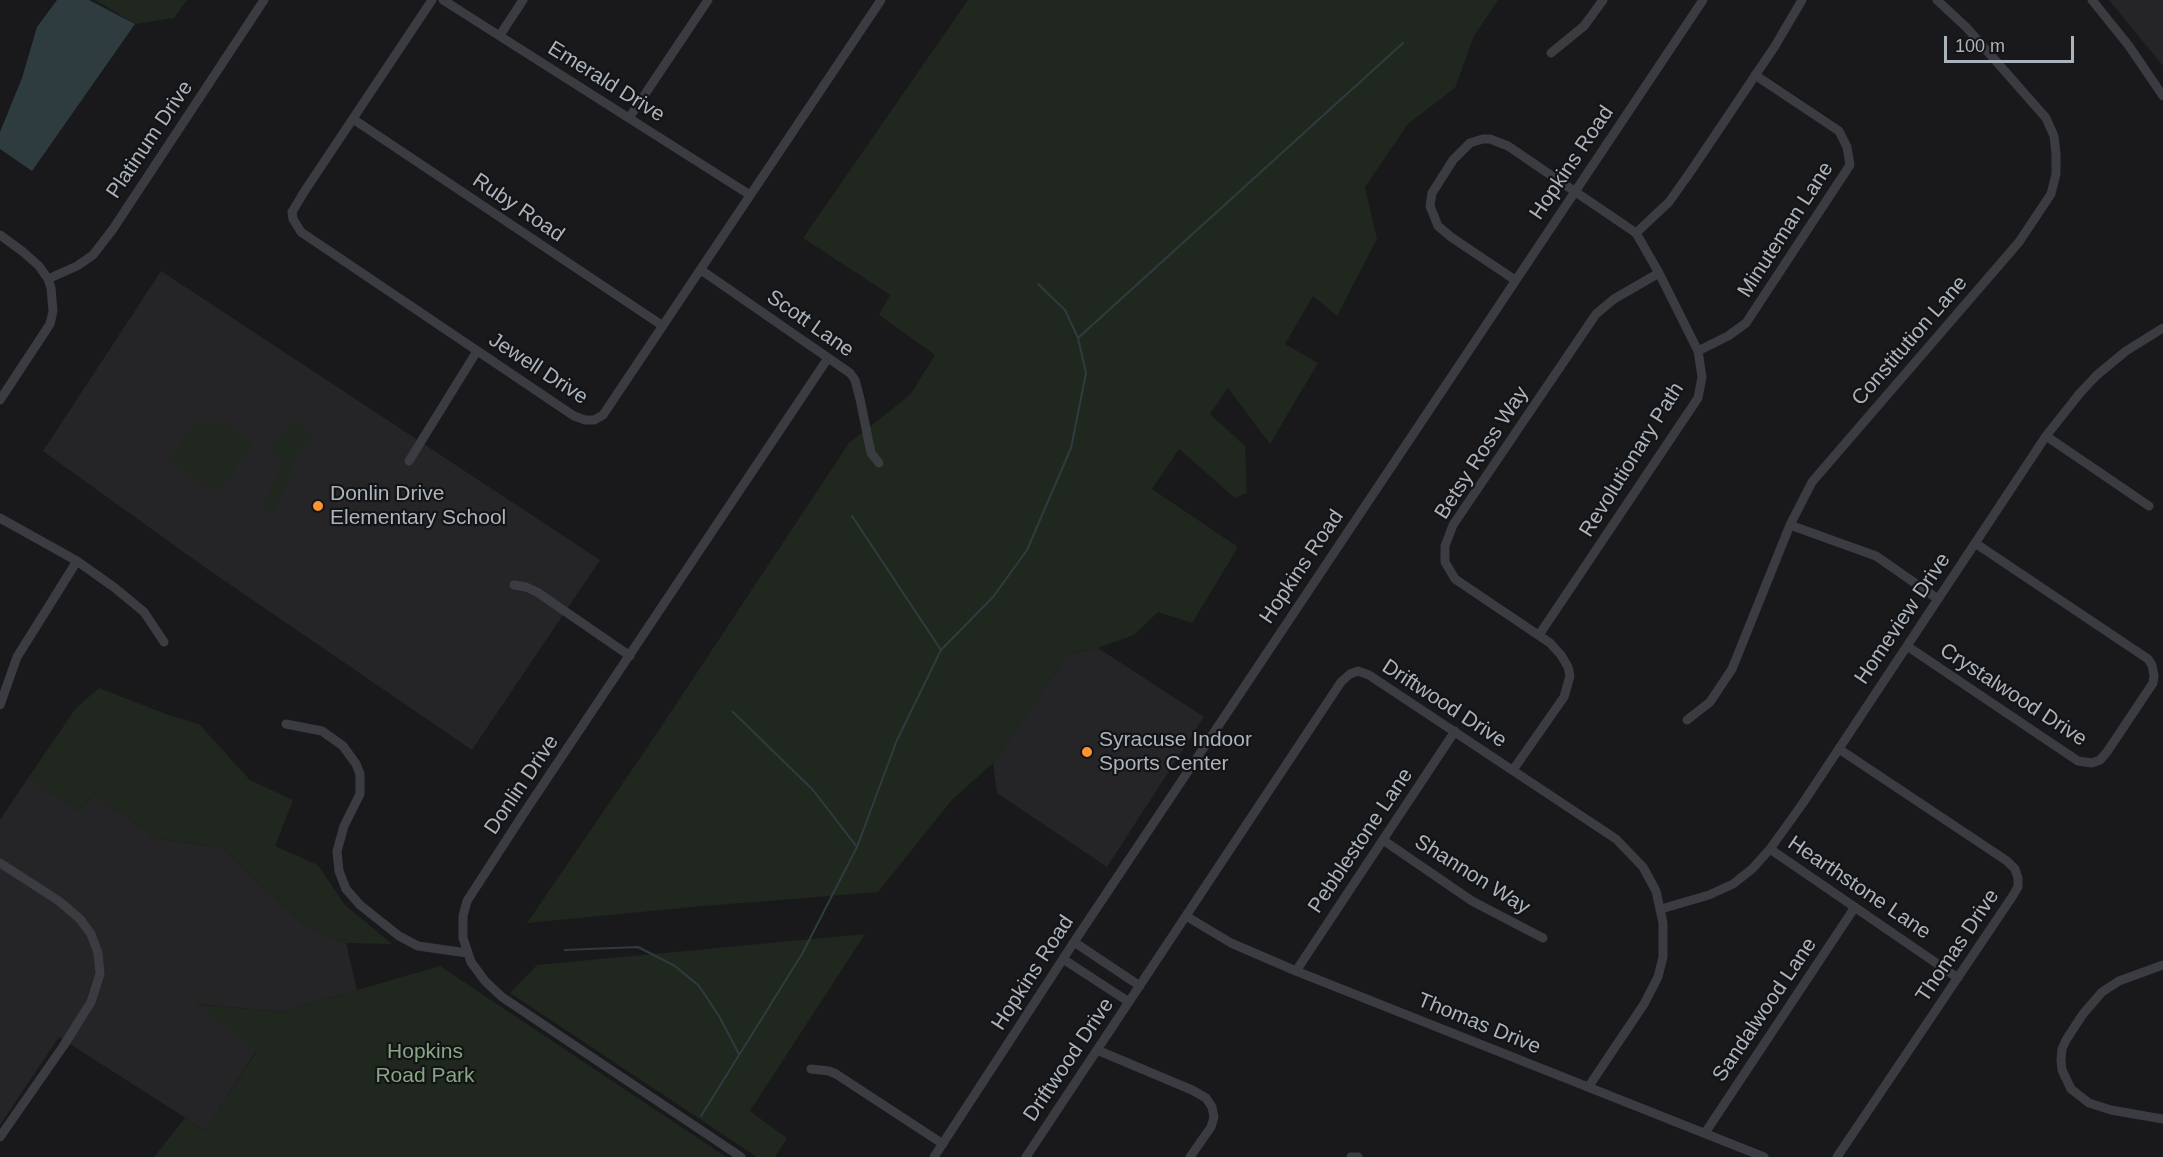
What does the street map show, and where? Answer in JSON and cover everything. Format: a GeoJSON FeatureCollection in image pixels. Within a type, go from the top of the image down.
{"type":"FeatureCollection","features":[{"type":"Feature","properties":{"kind":"street","name":"Platinum Drive"},"geometry":{"type":"LineString","coordinates":[[48,279],[77,266],[93,255],[113,229],[264,0]]}},
{"type":"Feature","properties":{"kind":"street","name":"Jewell Drive"},"geometry":{"type":"LineString","coordinates":[[432,0],[292,212],[293,219],[297,228],[574,416],[585,420],[594,420],[603,415],[881,0]]}},
{"type":"Feature","properties":{"kind":"street","name":"Emerald Drive"},"geometry":{"type":"LineString","coordinates":[[443,0],[750,195]]}},
{"type":"Feature","properties":{"kind":"street"},"geometry":{"type":"LineString","coordinates":[[500,35],[523,0]]}},
{"type":"Feature","properties":{"kind":"street"},"geometry":{"type":"LineString","coordinates":[[630,118],[708,0]]}},
{"type":"Feature","properties":{"kind":"street"},"geometry":{"type":"LineString","coordinates":[[1551,53],[1584,26],[1603,0]]}},
{"type":"Feature","properties":{"kind":"street","name":"Hopkins Road"},"geometry":{"type":"LineString","coordinates":[[934,1157],[1074,942],[1703,0]]}},
{"type":"Feature","properties":{"kind":"street"},"geometry":{"type":"LineString","coordinates":[[1636,233],[1669,202],[1709,146],[1775,46],[1802,0]]}},
{"type":"Feature","properties":{"kind":"street","name":"Constitution Lane"},"geometry":{"type":"LineString","coordinates":[[1687,720],[1710,702],[1732,669],[1790,525],[1812,482],[2019,242],[2050,194],[2056,174],[2054,136],[2046,118],[1966,27],[1937,0]]}},
{"type":"Feature","properties":{"kind":"street"},"geometry":{"type":"LineString","coordinates":[[2092,0],[2129,46],[2163,96]]}},
{"type":"Feature","properties":{"kind":"street","name":"Minuteman Lane"},"geometry":{"type":"LineString","coordinates":[[1698,351],[1728,336],[1746,323],[1850,165],[1847,147],[1839,131],[1755,75]]}},
{"type":"Feature","properties":{"kind":"street","name":"Ruby Road"},"geometry":{"type":"LineString","coordinates":[[353,119],[663,326]]}},
{"type":"Feature","properties":{"kind":"street"},"geometry":{"type":"LineString","coordinates":[[1515,280],[1438,226],[1430,206],[1432,194],[1453,160],[1470,144],[1490,139],[1508,146],[1575,191]]}},
{"type":"Feature","properties":{"kind":"street","name":"Revolutionary Path"},"geometry":{"type":"LineString","coordinates":[[1539,635],[1698,398],[1702,377],[1698,351],[1636,233],[1575,191]]}},
{"type":"Feature","properties":{"kind":"street"},"geometry":{"type":"LineString","coordinates":[[0,235],[39,266],[51,288],[53,311],[50,324],[4,387],[0,400]]}},
{"type":"Feature","properties":{"kind":"street","name":"Scott Lane"},"geometry":{"type":"LineString","coordinates":[[701,270],[850,373],[855,380],[871,453],[879,463]]}},
{"type":"Feature","properties":{"kind":"street","name":"Betsy Ross Way"},"geometry":{"type":"LineString","coordinates":[[1513,770],[1564,697],[1570,676],[1568,667],[1561,655],[1539,635],[1455,579],[1446,562],[1445,546],[1453,525],[1596,314],[1614,299],[1659,273]]}},
{"type":"Feature","properties":{"kind":"street","name":"Homeview Drive"},"geometry":{"type":"LineString","coordinates":[[1661,909],[1708,895],[1733,884],[1752,869],[1770,849],[1839,749],[2046,436],[2097,375],[2126,351],[2163,328]]}},
{"type":"Feature","properties":{"kind":"street"},"geometry":{"type":"LineString","coordinates":[[409,461],[477,351]]}},
{"type":"Feature","properties":{"kind":"street","name":"Donlin Drive"},"geometry":{"type":"LineString","coordinates":[[741,1157],[502,997],[477,972],[467,953],[463,938],[462,916],[467,901],[828,358]]}},
{"type":"Feature","properties":{"kind":"street"},"geometry":{"type":"LineString","coordinates":[[2046,436],[2149,506]]}},
{"type":"Feature","properties":{"kind":"street"},"geometry":{"type":"LineString","coordinates":[[0,518],[76,561],[135,603],[151,621],[164,642]]}},
{"type":"Feature","properties":{"kind":"street"},"geometry":{"type":"LineString","coordinates":[[1790,525],[1876,556],[1938,599]]}},
{"type":"Feature","properties":{"kind":"street","name":"Crystalwood Drive"},"geometry":{"type":"LineString","coordinates":[[1907,646],[2078,761],[2092,763],[2100,760],[2108,752],[2152,684],[2154,676],[2152,665],[2148,659],[1975,543]]}},
{"type":"Feature","properties":{"kind":"street"},"geometry":{"type":"LineString","coordinates":[[0,705],[17,657],[30,632],[76,561]]}},
{"type":"Feature","properties":{"kind":"street"},"geometry":{"type":"LineString","coordinates":[[514,585],[537,592],[630,656]]}},
{"type":"Feature","properties":{"kind":"street","name":"Driftwood Drive"},"geometry":{"type":"LineString","coordinates":[[1026,1157],[1341,682],[1350,674],[1359,671],[1370,675],[1616,839],[1643,867],[1656,891],[1661,909],[1664,940],[1658,977],[1644,1004],[1589,1086]]}},
{"type":"Feature","properties":{"kind":"street"},"geometry":{"type":"LineString","coordinates":[[286,724],[322,731],[342,746],[356,764],[360,774],[360,794],[344,826],[337,850],[339,871],[346,889],[360,905],[399,936],[425,948],[467,953]]}},
{"type":"Feature","properties":{"kind":"street","name":"Pebblestone Lane"},"geometry":{"type":"LineString","coordinates":[[1296,971],[1455,731]]}},
{"type":"Feature","properties":{"kind":"street","name":"Thomas Drive"},"geometry":{"type":"LineString","coordinates":[[1837,1157],[2018,887],[2015,869],[2007,861],[1839,749]]}},
{"type":"Feature","properties":{"kind":"street","name":"Shannon Way"},"geometry":{"type":"LineString","coordinates":[[1383,840],[1472,901],[1543,938]]}},
{"type":"Feature","properties":{"kind":"street","name":"Hearthstone Lane"},"geometry":{"type":"LineString","coordinates":[[1770,849],[1958,978]]}},
{"type":"Feature","properties":{"kind":"street"},"geometry":{"type":"LineString","coordinates":[[0,863],[59,901],[80,919],[91,934],[98,953],[100,974],[91,1002],[0,1137]]}},
{"type":"Feature","properties":{"kind":"street","name":"Sandalwood Lane"},"geometry":{"type":"LineString","coordinates":[[1705,1133],[1855,907]]}},
{"type":"Feature","properties":{"kind":"street","name":"Thomas Drive"},"geometry":{"type":"LineString","coordinates":[[1186,916],[1231,943],[1296,971],[1764,1157]]}},
{"type":"Feature","properties":{"kind":"street"},"geometry":{"type":"LineString","coordinates":[[1074,942],[1140,986]]}},
{"type":"Feature","properties":{"kind":"street"},"geometry":{"type":"LineString","coordinates":[[1063,959],[1129,1002]]}},
{"type":"Feature","properties":{"kind":"street"},"geometry":{"type":"LineString","coordinates":[[2163,965],[2119,981],[2102,992],[2083,1014],[2066,1040],[2062,1049],[2061,1070],[2071,1089],[2089,1103],[2111,1110],[2163,1119]]}},
{"type":"Feature","properties":{"kind":"street"},"geometry":{"type":"LineString","coordinates":[[1097,1050],[1206,1098],[1212,1107],[1214,1117],[1211,1127],[1190,1157]]}},
{"type":"Feature","properties":{"kind":"street"},"geometry":{"type":"LineString","coordinates":[[811,1070],[829,1071],[836,1074],[943,1144]]}},
{"type":"Feature","properties":{"kind":"street"},"geometry":{"type":"LineString","coordinates":[[1351,1157],[1358,1157]]}},
{"type":"Feature","properties":{"kind":"shaded area"},"geometry":{"type":"Polygon","coordinates":[[[57,0],[89,0],[135,24],[32,171],[0,149],[0,132],[22,78],[37,27],[57,0]]]}},
{"type":"Feature","properties":{"kind":"shaded area"},"geometry":{"type":"Polygon","coordinates":[[[2109,0],[2163,0],[2163,66],[2109,0]]]}},
{"type":"Feature","properties":{"kind":"shaded area","name":"Donlin Drive Elementary School"},"geometry":{"type":"Polygon","coordinates":[[[161,271],[600,560],[472,750],[203,566],[43,451],[161,271]]]}},
{"type":"Feature","properties":{"kind":"shaded area"},"geometry":{"type":"Polygon","coordinates":[[[1098,648],[1204,717],[1107,867],[997,793],[993,763],[1067,655],[1098,648]]]}},
{"type":"Feature","properties":{"kind":"shaded area"},"geometry":{"type":"Polygon","coordinates":[[[28,778],[80,811],[93,794],[157,838],[222,848],[305,926],[346,943],[357,990],[281,1012],[197,1004],[257,1049],[206,1131],[59,1037],[0,1125],[0,820],[28,778]]]}},
{"type":"Feature","properties":{"kind":"green space"},"geometry":{"type":"Polygon","coordinates":[[[95,0],[187,0],[174,18],[135,24],[95,0]]]}},
{"type":"Feature","properties":{"kind":"green space"},"geometry":{"type":"Polygon","coordinates":[[[968,0],[1498,0],[1474,36],[1455,88],[1408,124],[1365,187],[1377,239],[1337,316],[1313,296],[1285,344],[1318,363],[1270,444],[1228,388],[1210,414],[1245,446],[1247,493],[1235,498],[1179,449],[1152,489],[1238,547],[1192,623],[1158,612],[1134,635],[1098,648],[1067,655],[993,763],[951,801],[878,892],[527,923],[653,739],[849,443],[910,395],[935,355],[879,315],[890,295],[803,238],[968,0]]]}},
{"type":"Feature","properties":{"kind":"green space"},"geometry":{"type":"Polygon","coordinates":[[[292,420],[313,435],[293,462],[274,513],[262,507],[283,460],[269,450],[292,420]]]}},
{"type":"Feature","properties":{"kind":"green space"},"geometry":{"type":"Polygon","coordinates":[[[221,422],[253,442],[224,487],[212,490],[169,461],[192,425],[221,422]]]}},
{"type":"Feature","properties":{"kind":"green space"},"geometry":{"type":"Polygon","coordinates":[[[99,688],[199,724],[250,780],[293,800],[275,846],[318,865],[345,905],[392,944],[346,943],[305,926],[222,848],[157,838],[93,794],[80,811],[28,778],[76,708],[99,688]]]}},
{"type":"Feature","properties":{"kind":"green space"},"geometry":{"type":"Polygon","coordinates":[[[865,934],[750,1111],[787,1138],[775,1157],[757,1157],[510,993],[537,965],[865,934]]]}},
{"type":"Feature","properties":{"kind":"green space","name":"Hopkins Road Park"},"geometry":{"type":"Polygon","coordinates":[[[440,966],[726,1157],[154,1157],[185,1118],[206,1131],[257,1050],[195,1004],[281,1012],[440,966]]]}},
{"type":"Feature","properties":{"kind":"waterway"},"geometry":{"type":"LineString","coordinates":[[701,1116],[802,954],[857,847],[897,740],[941,650],[993,597],[1027,550],[1071,448],[1086,373],[1078,338],[1403,43]]}},
{"type":"Feature","properties":{"kind":"waterway"},"geometry":{"type":"LineString","coordinates":[[1038,284],[1065,310],[1078,338]]}},
{"type":"Feature","properties":{"kind":"waterway"},"geometry":{"type":"LineString","coordinates":[[852,516],[941,650]]}},
{"type":"Feature","properties":{"kind":"waterway"},"geometry":{"type":"LineString","coordinates":[[733,712],[813,790],[857,847]]}},
{"type":"Feature","properties":{"kind":"waterway"},"geometry":{"type":"LineString","coordinates":[[565,950],[638,947],[675,966],[699,986],[719,1016],[739,1054]]}},
{"type":"Feature","properties":{"kind":"place","name":"Donlin Drive Elementary School"},"geometry":{"type":"Point","coordinates":[318,506]}},
{"type":"Feature","properties":{"kind":"place","name":"Syracuse Indoor Sports Center"},"geometry":{"type":"Point","coordinates":[1087,752]}}]}
